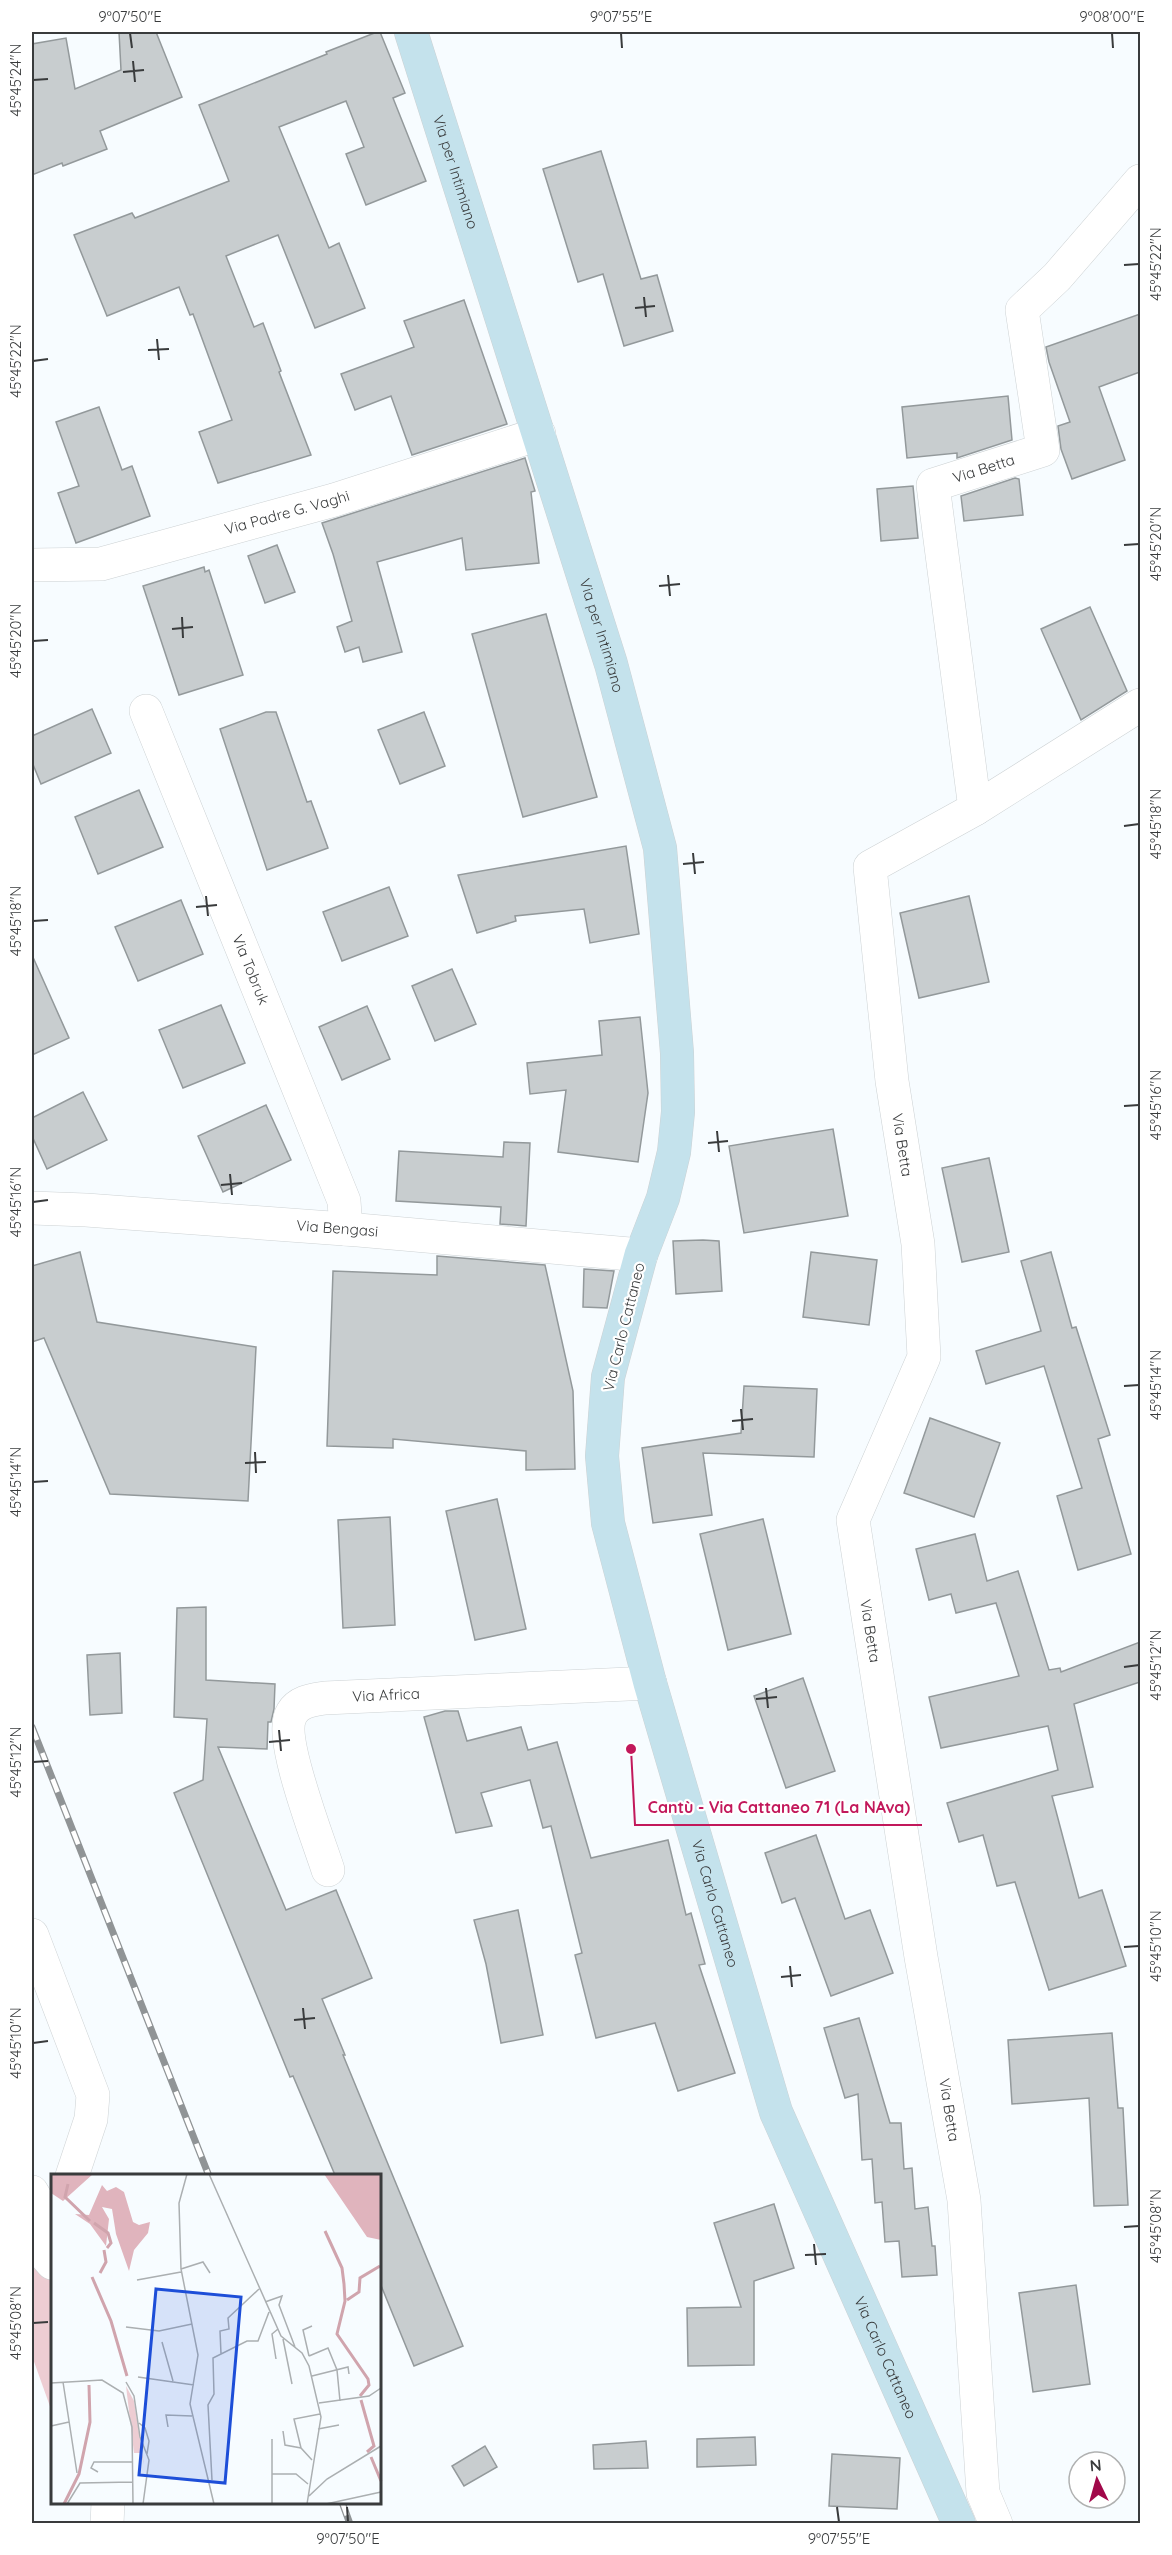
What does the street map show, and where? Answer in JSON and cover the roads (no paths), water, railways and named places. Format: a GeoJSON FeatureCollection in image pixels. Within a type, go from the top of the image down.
{"type":"FeatureCollection","features":[{"type":"Feature","properties":{"kind":"street","name":"Via per Intimiano"},"geometry":{"type":"LineString","coordinates":[[411,32],[611,664],[660,848],[675,1030],[678,1112],[674,1152],[663,1198],[641,1255]]}},
{"type":"Feature","properties":{"kind":"street","name":"Via Betta"},"geometry":{"type":"LineString","coordinates":[[975,809],[933,485],[1043,450],[1022,310],[1057,276],[1140,181]]}},
{"type":"Feature","properties":{"kind":"street","name":"Via Padre G. Vaghi"},"geometry":{"type":"LineString","coordinates":[[32,566],[101,564],[334,500],[539,434]]}},
{"type":"Feature","properties":{"kind":"street","name":"Via Betta"},"geometry":{"type":"LineString","coordinates":[[996,2523],[983,2493],[964,2200],[921,1957],[853,1520],[924,1357],[918,1244],[892,1081],[870,867],[975,809],[1140,705]]}},
{"type":"Feature","properties":{"kind":"street","name":"Via Tobruk"},"geometry":{"type":"LineString","coordinates":[[146,711],[344,1201],[346,1229]]}},
{"type":"Feature","properties":{"kind":"street","name":"Via Bengasi"},"geometry":{"type":"LineString","coordinates":[[32,1208],[346,1229],[641,1255]]}},
{"type":"Feature","properties":{"kind":"street","name":"Via Carlo Cattaneo"},"geometry":{"type":"LineString","coordinates":[[641,1255],[609,1377],[602,1474],[608,1523],[650,1683],[776,2112],[959,2523]]}},
{"type":"Feature","properties":{"kind":"street","name":"Via Africa"},"geometry":{"type":"LineString","coordinates":[[328,1870],[291,1752],[288,1724],[299,1704],[325,1698],[650,1683]]}},
{"type":"Feature","properties":{"kind":"street"},"geometry":{"type":"LineString","coordinates":[[32,1935],[93,2095],[91,2119],[72,2174]]}},
{"type":"Feature","properties":{"kind":"street"},"geometry":{"type":"LineString","coordinates":[[32,2192],[51,2224]]}},
{"type":"Feature","properties":{"kind":"street"},"geometry":{"type":"LineString","coordinates":[[32,2240],[51,2262]]}},
{"type":"Feature","properties":{"kind":"street"},"geometry":{"type":"LineString","coordinates":[[107,2523],[108,2504]]}},
{"type":"Feature","properties":{"kind":"railway"},"geometry":{"type":"LineString","coordinates":[[32,1727],[208,2174]]}},
{"type":"Feature","properties":{"kind":"railway"},"geometry":{"type":"LineString","coordinates":[[343,2504],[350,2524]]}},
{"type":"Feature","properties":{"kind":"place","name":"Cantù - Via Cattaneo 71 (La NAva)"},"geometry":{"type":"Point","coordinates":[631,1749]}}]}
